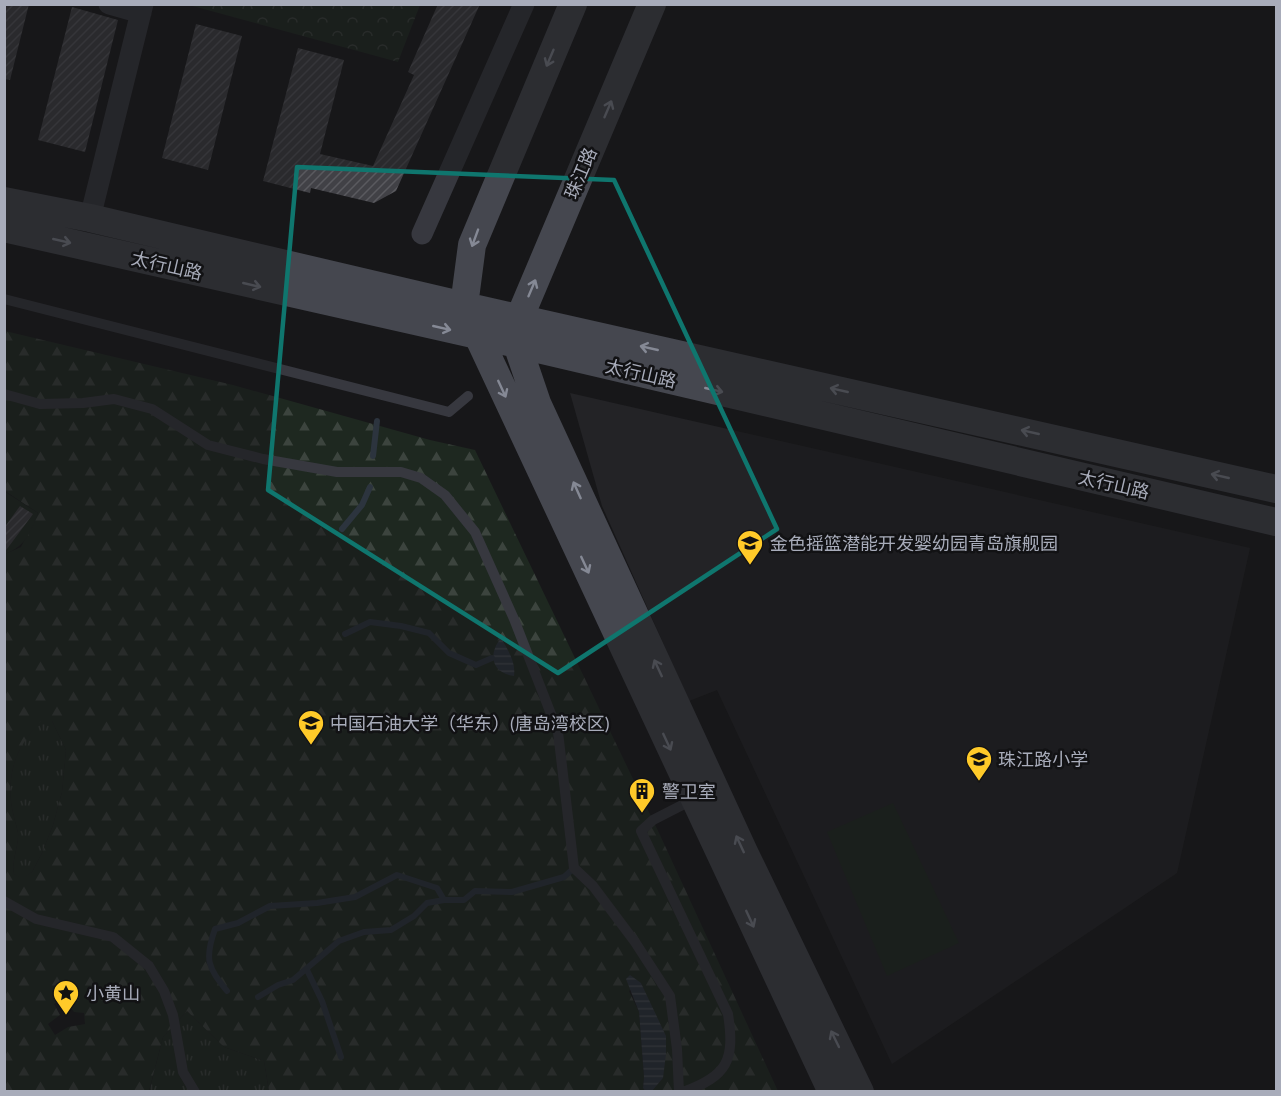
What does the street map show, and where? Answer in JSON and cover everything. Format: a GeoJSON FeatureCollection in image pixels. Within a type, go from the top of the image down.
{"type":"FeatureCollection","features":[{"type":"Feature","properties":{"kind":"main road"},"geometry":{"type":"LineString","coordinates":[[573,4],[472,244],[464,306],[832,1092]]}},
{"type":"Feature","properties":{"kind":"main road","name":"珠江路"},"geometry":{"type":"LineString","coordinates":[[518,332],[652,4]]}},
{"type":"Feature","properties":{"kind":"main road","name":"太行山路"},"geometry":{"type":"LineString","coordinates":[[4,201],[90,218],[464,306],[518,332],[1276,522]]}},
{"type":"Feature","properties":{"kind":"main road","name":"太行山路"},"geometry":{"type":"LineString","coordinates":[[4,228],[477,336],[518,332],[1276,489]]}},
{"type":"Feature","properties":{"kind":"main road"},"geometry":{"type":"LineString","coordinates":[[518,332],[537,403],[744,852],[860,1092]]}},
{"type":"Feature","properties":{"kind":"street"},"geometry":{"type":"LineString","coordinates":[[90,218],[142,9],[108,4]]}},
{"type":"Feature","properties":{"kind":"street"},"geometry":{"type":"LineString","coordinates":[[422,234],[524,4]]}},
{"type":"Feature","properties":{"kind":"lane"},"geometry":{"type":"LineString","coordinates":[[4,299],[449,412],[468,396]]}},
{"type":"Feature","properties":{"kind":"lane"},"geometry":{"type":"LineString","coordinates":[[4,394],[40,404],[83,403],[114,399],[153,409],[208,445],[263,459],[337,472],[401,472],[421,478],[445,495],[475,532],[514,619],[558,732],[574,868],[593,886],[635,942],[670,996],[681,1092],[714,1077],[726,1064],[731,1052],[728,1014],[641,831],[653,820],[694,799]]}},
{"type":"Feature","properties":{"kind":"lane"},"geometry":{"type":"LineString","coordinates":[[4,902],[36,918],[113,937],[149,966],[164,991],[173,1016],[183,1072],[195,1092]]}},
{"type":"Feature","properties":{"kind":"highlighted area"},"geometry":{"type":"Polygon","coordinates":[[[297,167],[614,180],[777,529],[558,673],[268,490],[297,167]]]}},
{"type":"Feature","properties":{"kind":"shaded area","name":"珠江路小学"},"geometry":{"type":"Polygon","coordinates":[[[570,393],[1250,548],[1177,873],[892,1064],[717,690],[689,701],[602,506],[570,393]]]}},
{"type":"Feature","properties":{"kind":"shaded area"},"geometry":{"type":"Polygon","coordinates":[[[501,638],[513,661],[514,676],[500,671],[494,662],[494,650],[501,638]]]}},
{"type":"Feature","properties":{"kind":"shaded area"},"geometry":{"type":"Polygon","coordinates":[[[630,975],[641,983],[666,1036],[663,1078],[652,1091],[645,1091],[643,1088],[639,1012],[626,979],[630,975]]]}},
{"type":"Feature","properties":{"kind":"green space"},"geometry":{"type":"Polygon","coordinates":[[[189,5],[420,5],[398,62],[189,5]]]}},
{"type":"Feature","properties":{"kind":"green space","name":"中国石油大学（华东）(唐岛湾校区)"},"geometry":{"type":"Polygon","coordinates":[[[5,331],[233,385],[430,440],[475,450],[660,835],[778,1091],[652,1091],[663,1078],[652,1010],[641,983],[629,991],[639,1012],[645,1091],[269,1091],[264,1061],[224,1047],[187,1011],[163,1037],[149,1091],[5,1092],[5,554],[21,547],[38,513],[5,491],[5,331]],[[52,721],[40,722],[32,731],[20,749],[11,778],[11,801],[18,833],[13,869],[14,874],[22,878],[32,872],[42,853],[62,792],[66,750],[52,721]],[[64,998],[54,1004],[60,1015],[48,1024],[55,1035],[68,1027],[85,1024],[84,1013],[74,1012],[64,998]]]}},
{"type":"Feature","properties":{"kind":"green space"},"geometry":{"type":"Polygon","coordinates":[[[4,491],[38,513],[23,543],[5,554],[4,491]]]}},
{"type":"Feature","properties":{"kind":"green space"},"geometry":{"type":"Polygon","coordinates":[[[40,721],[52,721],[66,750],[62,792],[42,853],[32,872],[22,879],[14,874],[13,869],[18,833],[12,805],[11,778],[20,748],[40,721]]]}},
{"type":"Feature","properties":{"kind":"green space"},"geometry":{"type":"Polygon","coordinates":[[[893,803],[959,943],[887,976],[827,832],[893,803]]]}},
{"type":"Feature","properties":{"kind":"green space"},"geometry":{"type":"Polygon","coordinates":[[[187,1011],[224,1047],[264,1061],[269,1092],[149,1092],[163,1037],[187,1011]]]}},
{"type":"Feature","properties":{"kind":"building"},"geometry":{"type":"Polygon","coordinates":[[[4,4],[29,4],[10,80],[4,79],[4,4]]]}},
{"type":"Feature","properties":{"kind":"building"},"geometry":{"type":"Polygon","coordinates":[[[438,4],[480,4],[396,191],[374,203],[311,188],[310,193],[263,181],[298,48],[344,60],[320,154],[373,166],[414,75],[408,72],[438,4]]]}},
{"type":"Feature","properties":{"kind":"building"},"geometry":{"type":"Polygon","coordinates":[[[72,7],[118,20],[85,152],[38,140],[72,7]]]}},
{"type":"Feature","properties":{"kind":"building"},"geometry":{"type":"Polygon","coordinates":[[[196,24],[242,36],[208,170],[162,158],[196,24]]]}},
{"type":"Feature","properties":{"kind":"building"},"geometry":{"type":"Polygon","coordinates":[[[20,506],[33,514],[4,553],[4,528],[20,506]]]}},
{"type":"Feature","properties":{"kind":"waterway"},"geometry":{"type":"LineString","coordinates":[[373,456],[377,421]]}},
{"type":"Feature","properties":{"kind":"waterway"},"geometry":{"type":"LineString","coordinates":[[342,529],[362,505],[370,487]]}},
{"type":"Feature","properties":{"kind":"waterway"},"geometry":{"type":"LineString","coordinates":[[345,634],[370,622],[401,626],[429,633],[449,653],[476,665],[492,658]]}},
{"type":"Feature","properties":{"kind":"waterway"},"geometry":{"type":"LineString","coordinates":[[227,991],[210,963],[210,948],[215,929],[238,923],[270,906],[317,903],[355,897],[397,875],[437,888],[444,900],[464,900],[475,891],[512,892],[564,877],[574,868]]}},
{"type":"Feature","properties":{"kind":"waterway"},"geometry":{"type":"LineString","coordinates":[[258,997],[278,985],[293,980],[339,941],[364,932],[391,930],[414,916],[427,903],[444,900]]}},
{"type":"Feature","properties":{"kind":"waterway"},"geometry":{"type":"LineString","coordinates":[[307,970],[322,1001],[341,1057]]}},
{"type":"Feature","properties":{"kind":"place","name":"金色摇篮潜能开发婴幼园青岛旗舰园"},"geometry":{"type":"Point","coordinates":[750,566]}},
{"type":"Feature","properties":{"kind":"place","name":"中国石油大学（华东）(唐岛湾校区)"},"geometry":{"type":"Point","coordinates":[311,746]}},
{"type":"Feature","properties":{"kind":"place","name":"珠江路小学"},"geometry":{"type":"Point","coordinates":[979,782]}},
{"type":"Feature","properties":{"kind":"place","name":"警卫室"},"geometry":{"type":"Point","coordinates":[642,814]}},
{"type":"Feature","properties":{"kind":"place","name":"小黄山"},"geometry":{"type":"Point","coordinates":[66,1016]}}]}
